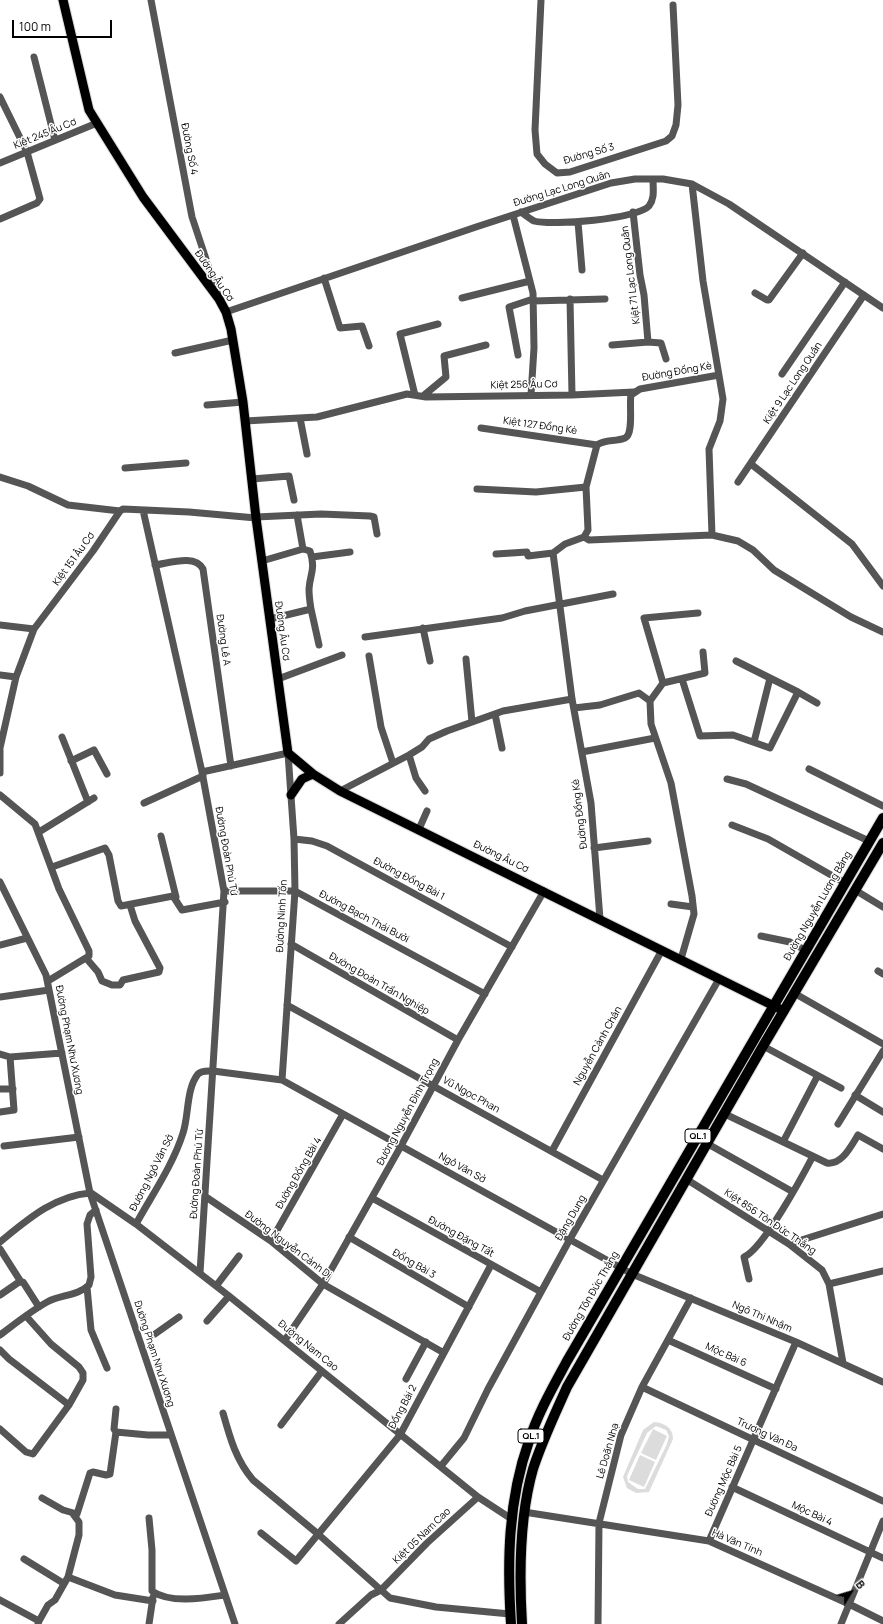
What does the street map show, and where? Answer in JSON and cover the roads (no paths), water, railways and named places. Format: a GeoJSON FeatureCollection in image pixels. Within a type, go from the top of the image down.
{"type":"FeatureCollection","features":[{"type":"Feature","properties":{"kind":"highway","name":"Đường Nguyễn Lương Bằng"},"geometry":{"type":"LineString","coordinates":[[774,1005],[883,819]]}},
{"type":"Feature","properties":{"kind":"highway","name":"QL.1"},"geometry":{"type":"LineString","coordinates":[[522,1624],[521,1572],[524,1512],[533,1469],[546,1433],[566,1387],[686,1179],[708,1144],[763,1046],[883,843]]}},
{"type":"Feature","properties":{"kind":"highway","name":"Đường Tôn Đức Thắng"},"geometry":{"type":"LineString","coordinates":[[511,1624],[510,1518],[522,1462],[529,1440],[543,1407],[621,1268],[774,1005]]}},
{"type":"Feature","properties":{"kind":"main road","name":"Đường Âu Cơ"},"geometry":{"type":"LineString","coordinates":[[62,0],[90,110],[143,197],[219,299],[226,312],[233,340],[243,402],[256,518],[288,753],[313,774],[340,791],[784,1011]]}},
{"type":"Feature","properties":{"kind":"main road"},"geometry":{"type":"LineString","coordinates":[[291,795],[302,779],[313,774]]}},
{"type":"Feature","properties":{"kind":"street","name":"Đường Số 4"},"geometry":{"type":"LineString","coordinates":[[151,0],[192,217],[219,299]]}},
{"type":"Feature","properties":{"kind":"street","name":"Đường Số 3"},"geometry":{"type":"LineString","coordinates":[[541,0],[535,130],[537,154],[545,164],[557,173],[570,172],[666,141],[672,136],[676,126],[678,105],[673,5]]}},
{"type":"Feature","properties":{"kind":"street"},"geometry":{"type":"LineString","coordinates":[[34,57],[55,140]]}},
{"type":"Feature","properties":{"kind":"street"},"geometry":{"type":"LineString","coordinates":[[0,97],[27,152],[40,199],[37,203],[0,219]]}},
{"type":"Feature","properties":{"kind":"street","name":"Kiệt 245 Âu Cơ"},"geometry":{"type":"LineString","coordinates":[[0,163],[97,123]]}},
{"type":"Feature","properties":{"kind":"street","name":"Đường Lạc Long Quân"},"geometry":{"type":"LineString","coordinates":[[226,312],[521,212],[611,183],[635,179],[653,179],[692,184],[729,204],[883,308]]}},
{"type":"Feature","properties":{"kind":"street","name":"Kiệt 71 Lạc Long Quân"},"geometry":{"type":"LineString","coordinates":[[521,212],[534,221],[564,223],[604,220],[648,207],[653,199],[653,179]]}},
{"type":"Feature","properties":{"kind":"street","name":"Đường Đồng Kè"},"geometry":{"type":"LineString","coordinates":[[692,184],[703,281],[723,399],[720,421],[709,449],[712,535]]}},
{"type":"Feature","properties":{"kind":"street","name":"Kiệt 71 Lạc Long Quân"},"geometry":{"type":"LineString","coordinates":[[633,212],[644,295],[647,339]]}},
{"type":"Feature","properties":{"kind":"street"},"geometry":{"type":"LineString","coordinates":[[513,215],[530,281],[533,300],[533,362],[531,395]]}},
{"type":"Feature","properties":{"kind":"street"},"geometry":{"type":"LineString","coordinates":[[578,222],[582,270]]}},
{"type":"Feature","properties":{"kind":"street"},"geometry":{"type":"LineString","coordinates":[[755,293],[769,300],[803,253]]}},
{"type":"Feature","properties":{"kind":"street"},"geometry":{"type":"LineString","coordinates":[[324,278],[340,328],[362,326],[370,346]]}},
{"type":"Feature","properties":{"kind":"street"},"geometry":{"type":"LineString","coordinates":[[462,298],[530,281]]}},
{"type":"Feature","properties":{"kind":"street"},"geometry":{"type":"LineString","coordinates":[[782,374],[845,282]]}},
{"type":"Feature","properties":{"kind":"street","name":"Kiệt 9 Lạc Long Quân"},"geometry":{"type":"LineString","coordinates":[[738,482],[864,295]]}},
{"type":"Feature","properties":{"kind":"street"},"geometry":{"type":"LineString","coordinates":[[570,299],[572,395]]}},
{"type":"Feature","properties":{"kind":"street"},"geometry":{"type":"LineString","coordinates":[[518,356],[509,307],[533,300],[605,299]]}},
{"type":"Feature","properties":{"kind":"street"},"geometry":{"type":"LineString","coordinates":[[415,395],[400,334],[438,324]]}},
{"type":"Feature","properties":{"kind":"street"},"geometry":{"type":"LineString","coordinates":[[612,345],[647,339],[661,343],[666,359]]}},
{"type":"Feature","properties":{"kind":"street"},"geometry":{"type":"LineString","coordinates":[[175,352],[233,340]]}},
{"type":"Feature","properties":{"kind":"street"},"geometry":{"type":"LineString","coordinates":[[422,396],[446,377],[444,356],[486,345]]}},
{"type":"Feature","properties":{"kind":"street","name":"Đường Đồng Kè"},"geometry":{"type":"LineString","coordinates":[[597,445],[604,440],[625,438],[628,435],[630,424],[630,399],[634,392],[719,375]]}},
{"type":"Feature","properties":{"kind":"street","name":"Kiệt 256 Âu Cơ"},"geometry":{"type":"LineString","coordinates":[[245,421],[317,417],[407,394],[422,396],[572,395],[634,392]]}},
{"type":"Feature","properties":{"kind":"street"},"geometry":{"type":"LineString","coordinates":[[207,405],[243,402]]}},
{"type":"Feature","properties":{"kind":"street"},"geometry":{"type":"LineString","coordinates":[[300,418],[307,454]]}},
{"type":"Feature","properties":{"kind":"street","name":"Kiệt 127 Đồng Kè"},"geometry":{"type":"LineString","coordinates":[[481,428],[597,445]]}},
{"type":"Feature","properties":{"kind":"street"},"geometry":{"type":"LineString","coordinates":[[496,554],[527,552],[528,556],[553,553],[565,544],[584,537],[588,530],[586,487],[597,445]]}},
{"type":"Feature","properties":{"kind":"street"},"geometry":{"type":"LineString","coordinates":[[125,468],[186,463]]}},
{"type":"Feature","properties":{"kind":"street"},"geometry":{"type":"LineString","coordinates":[[750,464],[852,544],[883,586]]}},
{"type":"Feature","properties":{"kind":"street"},"geometry":{"type":"LineString","coordinates":[[252,479],[289,476],[294,500]]}},
{"type":"Feature","properties":{"kind":"street"},"geometry":{"type":"LineString","coordinates":[[0,477],[28,486],[68,505],[120,511],[143,510],[256,518],[321,514],[373,516],[377,534]]}},
{"type":"Feature","properties":{"kind":"street"},"geometry":{"type":"LineString","coordinates":[[477,489],[536,492],[586,487]]}},
{"type":"Feature","properties":{"kind":"street","name":"Đường Đoàn Phú Tứ"},"geometry":{"type":"LineString","coordinates":[[143,510],[203,774],[225,902],[200,1273]]}},
{"type":"Feature","properties":{"kind":"street","name":"Kiệt 151 Âu Cơ"},"geometry":{"type":"LineString","coordinates":[[0,773],[1,739],[16,676],[34,629],[94,551],[120,511]]}},
{"type":"Feature","properties":{"kind":"street"},"geometry":{"type":"LineString","coordinates":[[297,515],[303,549]]}},
{"type":"Feature","properties":{"kind":"street"},"geometry":{"type":"LineString","coordinates":[[584,537],[589,540],[712,535],[738,541],[753,550],[774,570],[851,617],[883,632]]}},
{"type":"Feature","properties":{"kind":"street"},"geometry":{"type":"LineString","coordinates":[[262,561],[303,549],[310,551],[314,572],[309,590],[310,609],[319,645]]}},
{"type":"Feature","properties":{"kind":"street"},"geometry":{"type":"LineString","coordinates":[[312,557],[350,552]]}},
{"type":"Feature","properties":{"kind":"street","name":"Đường Đồng Kè"},"geometry":{"type":"LineString","coordinates":[[553,553],[572,699],[591,803],[600,919]]}},
{"type":"Feature","properties":{"kind":"street","name":"Đường Lê A"},"geometry":{"type":"LineString","coordinates":[[155,565],[194,560],[201,565],[203,569],[231,766]]}},
{"type":"Feature","properties":{"kind":"street"},"geometry":{"type":"LineString","coordinates":[[365,637],[502,618],[525,611],[613,594]]}},
{"type":"Feature","properties":{"kind":"street"},"geometry":{"type":"LineString","coordinates":[[270,619],[310,609]]}},
{"type":"Feature","properties":{"kind":"street"},"geometry":{"type":"LineString","coordinates":[[663,683],[644,618],[698,613]]}},
{"type":"Feature","properties":{"kind":"street"},"geometry":{"type":"LineString","coordinates":[[0,625],[34,629]]}},
{"type":"Feature","properties":{"kind":"street"},"geometry":{"type":"LineString","coordinates":[[423,628],[430,661]]}},
{"type":"Feature","properties":{"kind":"street"},"geometry":{"type":"LineString","coordinates":[[681,959],[694,914],[671,783],[651,724],[650,701],[663,683],[705,673],[703,652]]}},
{"type":"Feature","properties":{"kind":"street"},"geometry":{"type":"LineString","coordinates":[[278,679],[342,655]]}},
{"type":"Feature","properties":{"kind":"street"},"geometry":{"type":"LineString","coordinates":[[369,656],[381,727],[393,763]]}},
{"type":"Feature","properties":{"kind":"street"},"geometry":{"type":"LineString","coordinates":[[466,659],[472,722]]}},
{"type":"Feature","properties":{"kind":"street"},"geometry":{"type":"LineString","coordinates":[[736,661],[817,703]]}},
{"type":"Feature","properties":{"kind":"street"},"geometry":{"type":"LineString","coordinates":[[0,674],[16,676]]}},
{"type":"Feature","properties":{"kind":"street"},"geometry":{"type":"LineString","coordinates":[[754,742],[770,678]]}},
{"type":"Feature","properties":{"kind":"street"},"geometry":{"type":"LineString","coordinates":[[682,679],[700,736],[728,734],[768,748],[771,747],[798,692]]}},
{"type":"Feature","properties":{"kind":"street"},"geometry":{"type":"LineString","coordinates":[[574,708],[600,705],[639,693],[650,701]]}},
{"type":"Feature","properties":{"kind":"street"},"geometry":{"type":"LineString","coordinates":[[340,791],[422,748],[430,739],[472,722],[503,711],[572,699]]}},
{"type":"Feature","properties":{"kind":"street"},"geometry":{"type":"LineString","coordinates":[[495,714],[502,748]]}},
{"type":"Feature","properties":{"kind":"street"},"geometry":{"type":"LineString","coordinates":[[62,737],[88,802]]}},
{"type":"Feature","properties":{"kind":"street"},"geometry":{"type":"LineString","coordinates":[[582,752],[655,738]]}},
{"type":"Feature","properties":{"kind":"street"},"geometry":{"type":"LineString","coordinates":[[71,761],[94,750],[107,774]]}},
{"type":"Feature","properties":{"kind":"street"},"geometry":{"type":"LineString","coordinates":[[144,803],[203,774],[288,753]]}},
{"type":"Feature","properties":{"kind":"street","name":"Đường Ninh Tốn"},"geometry":{"type":"LineString","coordinates":[[282,1080],[295,891],[294,839],[288,753]]}},
{"type":"Feature","properties":{"kind":"street"},"geometry":{"type":"LineString","coordinates":[[409,755],[416,778],[425,791]]}},
{"type":"Feature","properties":{"kind":"street"},"geometry":{"type":"LineString","coordinates":[[809,769],[883,806]]}},
{"type":"Feature","properties":{"kind":"street"},"geometry":{"type":"LineString","coordinates":[[727,779],[746,784],[869,841]]}},
{"type":"Feature","properties":{"kind":"street"},"geometry":{"type":"LineString","coordinates":[[0,795],[30,818],[39,832],[59,889],[89,951],[89,956],[48,981]]}},
{"type":"Feature","properties":{"kind":"street"},"geometry":{"type":"LineString","coordinates":[[39,832],[94,798]]}},
{"type":"Feature","properties":{"kind":"street"},"geometry":{"type":"LineString","coordinates":[[419,829],[427,811]]}},
{"type":"Feature","properties":{"kind":"street"},"geometry":{"type":"LineString","coordinates":[[732,825],[768,839],[845,883]]}},
{"type":"Feature","properties":{"kind":"street"},"geometry":{"type":"LineString","coordinates":[[161,836],[176,897],[182,910],[225,902]]}},
{"type":"Feature","properties":{"kind":"street","name":"Đường Đồng Bài 1"},"geometry":{"type":"LineString","coordinates":[[294,839],[312,841],[327,846],[512,947]]}},
{"type":"Feature","properties":{"kind":"street"},"geometry":{"type":"LineString","coordinates":[[594,848],[648,841]]}},
{"type":"Feature","properties":{"kind":"street"},"geometry":{"type":"LineString","coordinates":[[52,867],[105,848],[109,855],[118,901],[121,906],[174,896],[176,897]]}},
{"type":"Feature","properties":{"kind":"street","name":"Đường Phạm Như Xương"},"geometry":{"type":"LineString","coordinates":[[0,882],[48,981],[90,1193],[235,1624]]}},
{"type":"Feature","properties":{"kind":"street"},"geometry":{"type":"LineString","coordinates":[[855,890],[883,907]]}},
{"type":"Feature","properties":{"kind":"street","name":"Đường Bạch Thái Bưởi"},"geometry":{"type":"LineString","coordinates":[[224,891],[295,891],[485,994]]}},
{"type":"Feature","properties":{"kind":"street","name":"Đường Nguyễn Đình Trọng"},"geometry":{"type":"LineString","coordinates":[[284,1340],[323,1284],[401,1146],[458,1040],[544,891]]}},
{"type":"Feature","properties":{"kind":"street"},"geometry":{"type":"LineString","coordinates":[[671,904],[693,906]]}},
{"type":"Feature","properties":{"kind":"street"},"geometry":{"type":"LineString","coordinates":[[86,958],[98,972],[102,981],[116,986],[120,985],[123,980],[158,972],[160,968],[135,921],[130,905]]}},
{"type":"Feature","properties":{"kind":"street"},"geometry":{"type":"LineString","coordinates":[[761,936],[790,942],[805,950]]}},
{"type":"Feature","properties":{"kind":"street"},"geometry":{"type":"LineString","coordinates":[[0,945],[27,938]]}},
{"type":"Feature","properties":{"kind":"street","name":"Đường Đoàn Trần Nghiệp"},"geometry":{"type":"LineString","coordinates":[[291,944],[458,1040]]}},
{"type":"Feature","properties":{"kind":"street","name":"Nguyễn Cảnh Chân"},"geometry":{"type":"LineString","coordinates":[[552,1151],[662,950]]}},
{"type":"Feature","properties":{"kind":"street","name":"Đặng Dung"},"geometry":{"type":"LineString","coordinates":[[441,1466],[464,1438],[488,1389],[570,1239],[719,979]]}},
{"type":"Feature","properties":{"kind":"street"},"geometry":{"type":"LineString","coordinates":[[0,997],[49,990]]}},
{"type":"Feature","properties":{"kind":"street"},"geometry":{"type":"LineString","coordinates":[[794,993],[883,1044]]}},
{"type":"Feature","properties":{"kind":"street","name":"Vũ Ngọc Phan"},"geometry":{"type":"LineString","coordinates":[[287,1005],[604,1180]]}},
{"type":"Feature","properties":{"kind":"street"},"geometry":{"type":"LineString","coordinates":[[763,1046],[817,1077],[841,1088]]}},
{"type":"Feature","properties":{"kind":"street"},"geometry":{"type":"LineString","coordinates":[[838,1124],[883,1051]]}},
{"type":"Feature","properties":{"kind":"street"},"geometry":{"type":"LineString","coordinates":[[0,1054],[10,1057],[62,1053]]}},
{"type":"Feature","properties":{"kind":"street"},"geometry":{"type":"LineString","coordinates":[[0,1112],[14,1110],[10,1057]]}},
{"type":"Feature","properties":{"kind":"street","name":"Đường Ngô Văn Sở"},"geometry":{"type":"LineString","coordinates":[[136,1224],[167,1168],[183,1134],[192,1085],[199,1073],[203,1071],[213,1071],[282,1080]]}},
{"type":"Feature","properties":{"kind":"street"},"geometry":{"type":"LineString","coordinates":[[784,1142],[817,1077]]}},
{"type":"Feature","properties":{"kind":"street","name":"Ngô Văn Sở"},"geometry":{"type":"LineString","coordinates":[[282,1080],[632,1274]]}},
{"type":"Feature","properties":{"kind":"street"},"geometry":{"type":"LineString","coordinates":[[0,1089],[13,1089]]}},
{"type":"Feature","properties":{"kind":"street"},"geometry":{"type":"LineString","coordinates":[[855,1095],[883,1112]]}},
{"type":"Feature","properties":{"kind":"street","name":"Đường Đồng Bài 4"},"geometry":{"type":"LineString","coordinates":[[271,1241],[344,1114]]}},
{"type":"Feature","properties":{"kind":"street"},"geometry":{"type":"LineString","coordinates":[[725,1114],[827,1163],[835,1162],[842,1157],[858,1135],[883,1149]]}},
{"type":"Feature","properties":{"kind":"street"},"geometry":{"type":"LineString","coordinates":[[4,1146],[79,1137]]}},
{"type":"Feature","properties":{"kind":"street"},"geometry":{"type":"LineString","coordinates":[[708,1144],[794,1192]]}},
{"type":"Feature","properties":{"kind":"street"},"geometry":{"type":"LineString","coordinates":[[749,1279],[744,1257],[753,1252],[768,1231],[794,1192],[813,1156]]}},
{"type":"Feature","properties":{"kind":"street","name":"Kiệt 856 Tôn Đức Thắng"},"geometry":{"type":"LineString","coordinates":[[686,1179],[789,1244],[822,1270],[829,1284],[844,1363]]}},
{"type":"Feature","properties":{"kind":"street"},"geometry":{"type":"LineString","coordinates":[[0,1242],[29,1219],[55,1203],[74,1194],[90,1193]]}},
{"type":"Feature","properties":{"kind":"street","name":"Đường Nam Cao"},"geometry":{"type":"LineString","coordinates":[[90,1193],[136,1224],[200,1273],[478,1497],[510,1518]]}},
{"type":"Feature","properties":{"kind":"street","name":"Đường Nguyễn Cảnh Dị"},"geometry":{"type":"LineString","coordinates":[[206,1197],[271,1241],[323,1284],[444,1353]]}},
{"type":"Feature","properties":{"kind":"street","name":"Đường Đặng Tất"},"geometry":{"type":"LineString","coordinates":[[372,1198],[541,1292]]}},
{"type":"Feature","properties":{"kind":"street"},"geometry":{"type":"LineString","coordinates":[[96,1210],[90,1215],[87,1224],[91,1277],[87,1287],[92,1335],[107,1368]]}},
{"type":"Feature","properties":{"kind":"street"},"geometry":{"type":"LineString","coordinates":[[789,1244],[883,1214]]}},
{"type":"Feature","properties":{"kind":"street","name":"Đồng Bài 3"},"geometry":{"type":"LineString","coordinates":[[349,1237],[469,1307]]}},
{"type":"Feature","properties":{"kind":"street"},"geometry":{"type":"LineString","coordinates":[[0,1249],[39,1307]]}},
{"type":"Feature","properties":{"kind":"street"},"geometry":{"type":"LineString","coordinates":[[216,1286],[240,1256]]}},
{"type":"Feature","properties":{"kind":"street","name":"Đồng Bài 2"},"geometry":{"type":"LineString","coordinates":[[261,1533],[296,1561],[400,1435],[491,1265]]}},
{"type":"Feature","properties":{"kind":"street"},"geometry":{"type":"LineString","coordinates":[[829,1284],[883,1271]]}},
{"type":"Feature","properties":{"kind":"street","name":"Ngô Thì Nhậm"},"geometry":{"type":"LineString","coordinates":[[632,1274],[796,1342],[883,1382]]}},
{"type":"Feature","properties":{"kind":"street"},"geometry":{"type":"LineString","coordinates":[[0,1295],[21,1282]]}},
{"type":"Feature","properties":{"kind":"street"},"geometry":{"type":"LineString","coordinates":[[0,1335],[39,1307],[87,1287]]}},
{"type":"Feature","properties":{"kind":"street"},"geometry":{"type":"LineString","coordinates":[[206,1321],[229,1296]]}},
{"type":"Feature","properties":{"kind":"street","name":"Lê Doãn Nhạ"},"geometry":{"type":"LineString","coordinates":[[598,1624],[599,1523],[621,1435],[642,1387],[691,1298]]}},
{"type":"Feature","properties":{"kind":"street"},"geometry":{"type":"LineString","coordinates":[[0,1429],[26,1452],[33,1454],[69,1405],[83,1380],[83,1373],[79,1367],[51,1344],[26,1316]]}},
{"type":"Feature","properties":{"kind":"street"},"geometry":{"type":"LineString","coordinates":[[154,1334],[179,1317]]}},
{"type":"Feature","properties":{"kind":"street","name":"Mộc Bài 6"},"geometry":{"type":"LineString","coordinates":[[668,1340],[776,1389]]}},
{"type":"Feature","properties":{"kind":"street"},"geometry":{"type":"LineString","coordinates":[[406,1379],[426,1342]]}},
{"type":"Feature","properties":{"kind":"street","name":"Đường Mộc Bài 5"},"geometry":{"type":"LineString","coordinates":[[708,1541],[754,1440],[796,1342]]}},
{"type":"Feature","properties":{"kind":"street"},"geometry":{"type":"LineString","coordinates":[[0,1350],[9,1359],[69,1405]]}},
{"type":"Feature","properties":{"kind":"street"},"geometry":{"type":"LineString","coordinates":[[281,1425],[322,1371]]}},
{"type":"Feature","properties":{"kind":"street","name":"Trương Văn Đa"},"geometry":{"type":"LineString","coordinates":[[642,1387],[883,1501]]}},
{"type":"Feature","properties":{"kind":"street"},"geometry":{"type":"LineString","coordinates":[[73,1514],[77,1514],[79,1512],[90,1473],[110,1474],[116,1432],[114,1429],[116,1409]]}},
{"type":"Feature","properties":{"kind":"street"},"geometry":{"type":"LineString","coordinates":[[223,1413],[232,1446],[244,1470],[253,1480],[318,1534],[390,1598],[436,1607],[510,1614]]}},
{"type":"Feature","properties":{"kind":"street"},"geometry":{"type":"LineString","coordinates":[[116,1432],[148,1436],[171,1435]]}},
{"type":"Feature","properties":{"kind":"street","name":"Mộc Bài 4"},"geometry":{"type":"LineString","coordinates":[[732,1487],[883,1558]]}},
{"type":"Feature","properties":{"kind":"street","name":"Kiệt 05 Nam Cao"},"geometry":{"type":"LineString","coordinates":[[339,1624],[371,1595],[381,1590],[427,1543],[478,1497]]}},
{"type":"Feature","properties":{"kind":"street"},"geometry":{"type":"LineString","coordinates":[[0,1600],[39,1622],[48,1605],[55,1600],[65,1580],[80,1536],[79,1522],[73,1514],[42,1498]]}},
{"type":"Feature","properties":{"kind":"street","name":"Hà Văn Tính"},"geometry":{"type":"LineString","coordinates":[[524,1512],[708,1541],[849,1604],[883,1621]]}},
{"type":"Feature","properties":{"kind":"street"},"geometry":{"type":"LineString","coordinates":[[149,1518],[152,1550],[152,1591],[154,1593],[149,1624]]}},
{"type":"Feature","properties":{"kind":"street"},"geometry":{"type":"LineString","coordinates":[[841,1624],[883,1521]]}},
{"type":"Feature","properties":{"kind":"street"},"geometry":{"type":"LineString","coordinates":[[24,1560],[65,1580],[115,1595],[152,1601]]}},
{"type":"Feature","properties":{"kind":"street"},"geometry":{"type":"LineString","coordinates":[[154,1593],[185,1600],[225,1595]]}}]}
